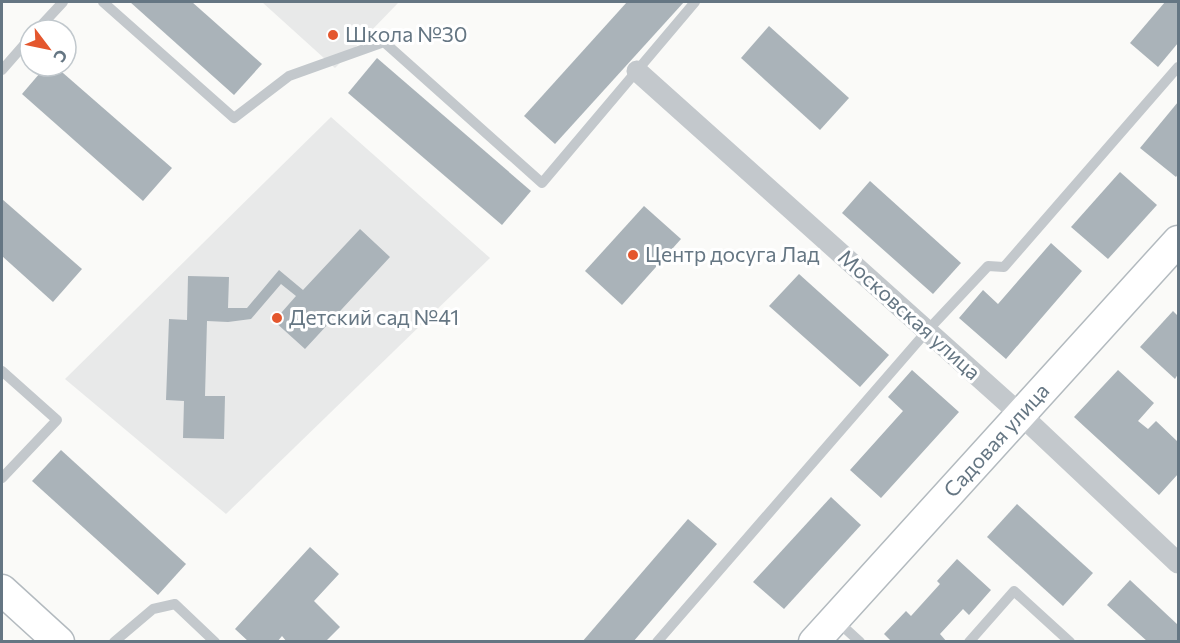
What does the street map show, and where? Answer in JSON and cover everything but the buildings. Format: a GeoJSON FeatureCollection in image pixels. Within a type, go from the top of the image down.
{"type":"FeatureCollection","features":[{"type":"Feature","properties":{"kind":"street","name":"Московская улица"},"geometry":{"type":"LineString","coordinates":[[636,71],[1021,415],[1179,563]]}},
{"type":"Feature","properties":{"kind":"street","name":"Садовая улица"},"geometry":{"type":"LineString","coordinates":[[814,642],[1179,241]]}},
{"type":"Feature","properties":{"kind":"street"},"geometry":{"type":"LineString","coordinates":[[2,590],[59,642]]}},
{"type":"Feature","properties":{"kind":"lane"},"geometry":{"type":"LineString","coordinates":[[49,18],[63,2]]}},
{"type":"Feature","properties":{"kind":"lane"},"geometry":{"type":"LineString","coordinates":[[103,2],[234,118],[289,76],[384,42],[542,183],[695,2]]}},
{"type":"Feature","properties":{"kind":"lane"},"geometry":{"type":"LineString","coordinates":[[2,70],[18,52]]}},
{"type":"Feature","properties":{"kind":"lane"},"geometry":{"type":"LineString","coordinates":[[657,642],[927,331],[988,266],[1004,267],[1179,67]]}},
{"type":"Feature","properties":{"kind":"lane"},"geometry":{"type":"LineString","coordinates":[[2,372],[57,420],[2,478]]}},
{"type":"Feature","properties":{"kind":"lane"},"geometry":{"type":"LineString","coordinates":[[969,642],[1014,591],[1070,642]]}},
{"type":"Feature","properties":{"kind":"lane"},"geometry":{"type":"LineString","coordinates":[[114,642],[153,609],[175,604],[215,642]]}},
{"type":"Feature","properties":{"kind":"lane"},"geometry":{"type":"LineString","coordinates":[[835,618],[860,642]]}},
{"type":"Feature","properties":{"kind":"shaded area","name":"Школа №30"},"geometry":{"type":"Polygon","coordinates":[[[262,2],[399,2],[335,68],[262,2]]]}},
{"type":"Feature","properties":{"kind":"shaded area","name":"Детский сад №41"},"geometry":{"type":"Polygon","coordinates":[[[331,117],[490,258],[226,514],[65,379],[331,117]]]}},
{"type":"Feature","properties":{"kind":"place","name":"Школа №30"},"geometry":{"type":"Point","coordinates":[333,35]}},
{"type":"Feature","properties":{"kind":"place","name":"Центр досуга Лад"},"geometry":{"type":"Point","coordinates":[633,255]}},
{"type":"Feature","properties":{"kind":"place","name":"Детский сад №41"},"geometry":{"type":"Point","coordinates":[277,318]}}]}
